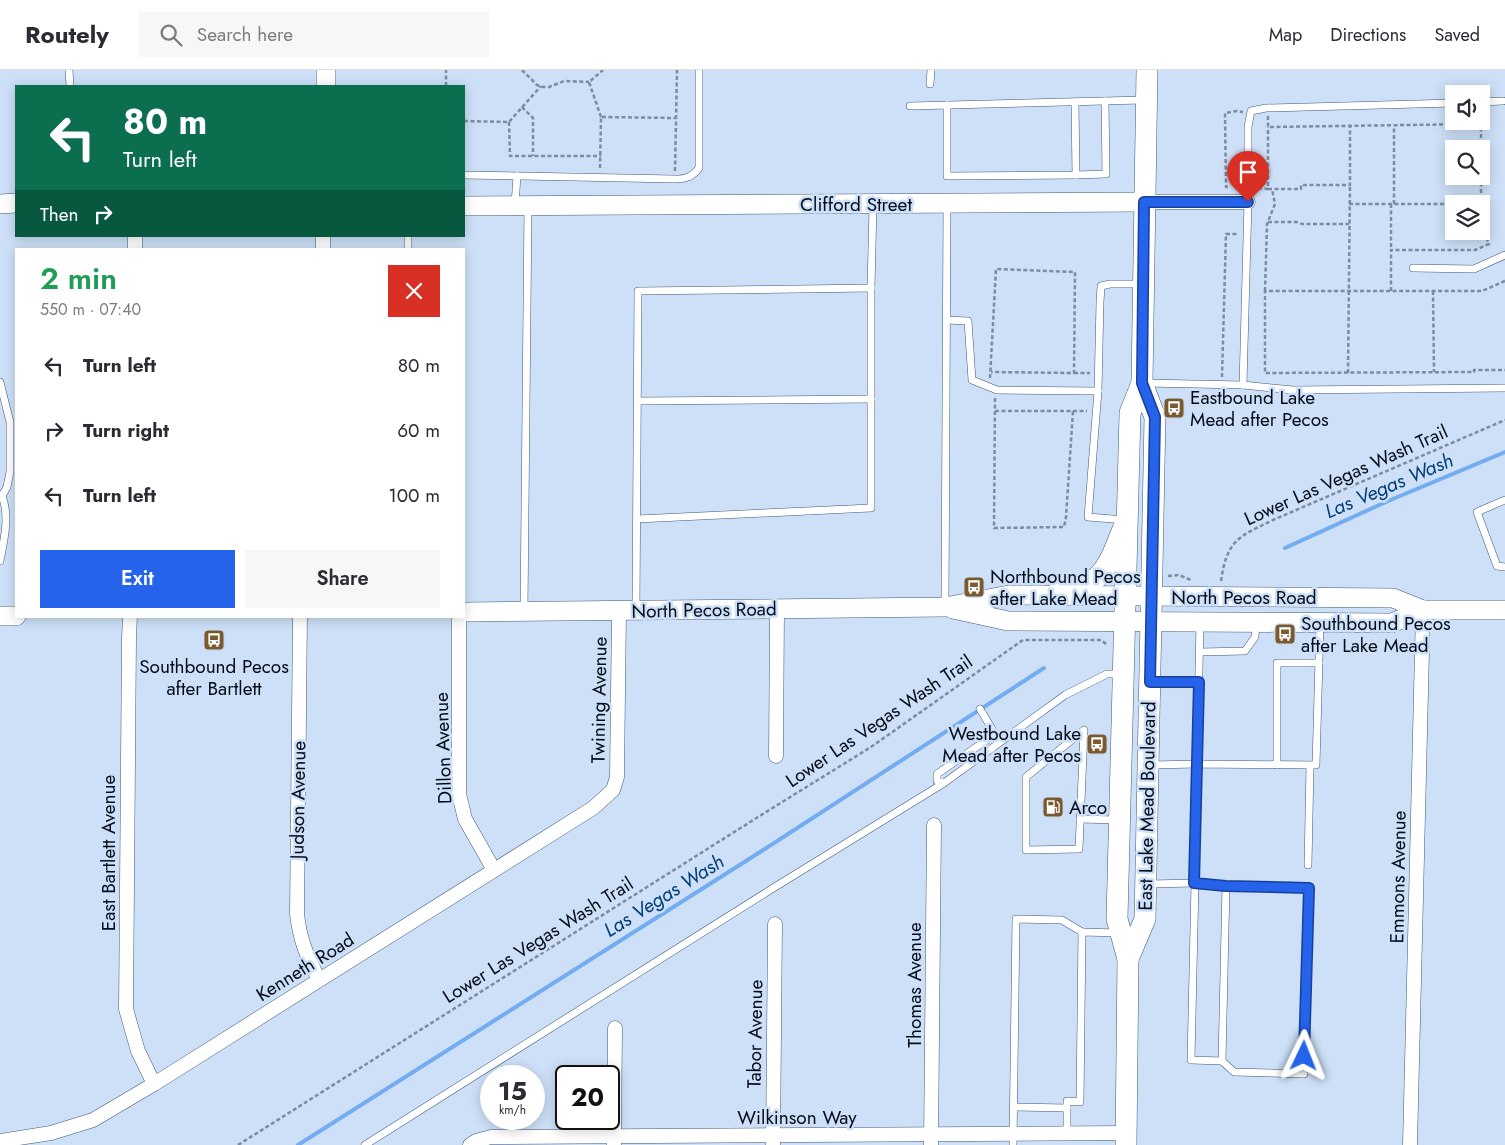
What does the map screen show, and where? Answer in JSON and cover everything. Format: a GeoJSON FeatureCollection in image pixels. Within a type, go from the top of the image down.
{"type":"FeatureCollection","features":[{"type":"Feature","properties":{"kind":"main road"},"geometry":{"type":"LineString","coordinates":[[326,70],[326,85]]}},
{"type":"Feature","properties":{"kind":"main road","name":"East Lake Mead Boulevard"},"geometry":{"type":"LineString","coordinates":[[1126,1139],[1128,959],[1117,919],[1123,674],[1116,622],[1125,596],[1130,413],[1142,383],[1146,70]]}},
{"type":"Feature","properties":{"kind":"main road","name":"Clifford Street"},"geometry":{"type":"LineString","coordinates":[[465,206],[1144,202]]}},
{"type":"Feature","properties":{"kind":"main road"},"geometry":{"type":"LineString","coordinates":[[0,204],[15,203]]}},
{"type":"Feature","properties":{"kind":"main road","name":"East Lake Mead Boulevard"},"geometry":{"type":"LineString","coordinates":[[1128,959],[1145,919],[1146,884],[1155,417],[1142,383]]}},
{"type":"Feature","properties":{"kind":"main road"},"geometry":{"type":"LineString","coordinates":[[1054,595],[1086,584],[1101,574],[1127,520]]}},
{"type":"Feature","properties":{"kind":"main road","name":"North Pecos Road"},"geometry":{"type":"LineString","coordinates":[[465,612],[945,607],[1009,595],[1125,596],[1152,587],[1393,598],[1423,610],[1505,610]]}},
{"type":"Feature","properties":{"kind":"main road","name":"North Pecos Road"},"geometry":{"type":"LineString","coordinates":[[945,607],[1008,620],[1256,623],[1392,623],[1423,610]]}},
{"type":"Feature","properties":{"kind":"main road"},"geometry":{"type":"LineString","coordinates":[[0,616],[15,616]]}},
{"type":"Feature","properties":{"kind":"street","name":"Clifford Street"},"geometry":{"type":"LineString","coordinates":[[1144,202],[1248,202]]}},
{"type":"Feature","properties":{"kind":"street"},"geometry":{"type":"LineString","coordinates":[[776,756],[777,609]]}},
{"type":"Feature","properties":{"kind":"street","name":"Twining Avenue"},"geometry":{"type":"LineString","coordinates":[[613,790],[617,777],[627,610]]}},
{"type":"Feature","properties":{"kind":"street","name":"Emmons Avenue"},"geometry":{"type":"LineString","coordinates":[[1410,1145],[1423,610]]}},
{"type":"Feature","properties":{"kind":"street","name":"East Bartlett Avenue"},"geometry":{"type":"LineString","coordinates":[[130,618],[126,1009],[138,1051],[154,1084]]}},
{"type":"Feature","properties":{"kind":"street","name":"Judson Avenue"},"geometry":{"type":"LineString","coordinates":[[300,618],[296,914],[303,948],[319,980]]}},
{"type":"Feature","properties":{"kind":"street","name":"Dillon Avenue"},"geometry":{"type":"LineString","coordinates":[[459,618],[459,794],[465,818],[494,870]]}},
{"type":"Feature","properties":{"kind":"street","name":"Kenneth Road"},"geometry":{"type":"LineString","coordinates":[[0,1141],[51,1133],[93,1120],[154,1084],[593,808],[613,790]]}},
{"type":"Feature","properties":{"kind":"street","name":"Thomas Avenue"},"geometry":{"type":"LineString","coordinates":[[932,1140],[934,824]]}},
{"type":"Feature","properties":{"kind":"street","name":"Tabor Avenue"},"geometry":{"type":"LineString","coordinates":[[773,1140],[775,924]]}},
{"type":"Feature","properties":{"kind":"street"},"geometry":{"type":"LineString","coordinates":[[614,1141],[615,1028]]}},
{"type":"Feature","properties":{"kind":"street","name":"Wilkinson Way"},"geometry":{"type":"LineString","coordinates":[[470,1145],[476,1140],[491,1138],[614,1141],[1013,1140],[1073,1136],[1126,1139]]}},
{"type":"Feature","properties":{"kind":"lane"},"geometry":{"type":"LineString","coordinates":[[70,70],[70,85]]}},
{"type":"Feature","properties":{"kind":"lane"},"geometry":{"type":"LineString","coordinates":[[465,175],[684,179],[693,175],[699,168],[699,70]]}},
{"type":"Feature","properties":{"kind":"lane"},"geometry":{"type":"LineString","coordinates":[[930,84],[931,70]]}},
{"type":"Feature","properties":{"kind":"lane"},"geometry":{"type":"LineString","coordinates":[[910,106],[1146,100]]}},
{"type":"Feature","properties":{"kind":"lane"},"geometry":{"type":"LineString","coordinates":[[947,105],[947,176],[1076,175],[1106,174],[1105,101]]}},
{"type":"Feature","properties":{"kind":"lane"},"geometry":{"type":"LineString","coordinates":[[1490,102],[1504,101]]}},
{"type":"Feature","properties":{"kind":"lane"},"geometry":{"type":"LineString","coordinates":[[1075,102],[1076,175]]}},
{"type":"Feature","properties":{"kind":"lane"},"geometry":{"type":"LineString","coordinates":[[1243,384],[1248,128],[1251,111],[1268,108],[1445,103]]}},
{"type":"Feature","properties":{"kind":"lane"},"geometry":{"type":"LineString","coordinates":[[517,176],[522,205],[524,611]]}},
{"type":"Feature","properties":{"kind":"lane"},"geometry":{"type":"LineString","coordinates":[[945,607],[947,203]]}},
{"type":"Feature","properties":{"kind":"lane"},"geometry":{"type":"LineString","coordinates":[[637,519],[871,508],[873,204]]}},
{"type":"Feature","properties":{"kind":"lane"},"geometry":{"type":"LineString","coordinates":[[1413,268],[1474,268],[1505,255]]}},
{"type":"Feature","properties":{"kind":"lane"},"geometry":{"type":"LineString","coordinates":[[1127,520],[1088,517],[1098,391],[1101,286],[1110,284],[1143,284]]}},
{"type":"Feature","properties":{"kind":"lane"},"geometry":{"type":"LineString","coordinates":[[627,610],[637,519],[638,291],[871,288]]}},
{"type":"Feature","properties":{"kind":"lane"},"geometry":{"type":"LineString","coordinates":[[946,320],[968,321],[972,380],[997,390],[1098,391]]}},
{"type":"Feature","properties":{"kind":"lane"},"geometry":{"type":"LineString","coordinates":[[0,382],[10,422],[10,472],[7,487],[1,496],[6,506],[5,530],[0,561]]}},
{"type":"Feature","properties":{"kind":"lane"},"geometry":{"type":"LineString","coordinates":[[1142,383],[1243,384],[1292,390],[1505,388]]}},
{"type":"Feature","properties":{"kind":"lane"},"geometry":{"type":"LineString","coordinates":[[638,401],[871,399]]}},
{"type":"Feature","properties":{"kind":"lane"},"geometry":{"type":"LineString","coordinates":[[1505,500],[1477,512],[1497,566],[1505,566]]}},
{"type":"Feature","properties":{"kind":"lane"},"geometry":{"type":"LineString","coordinates":[[1146,884],[1194,883],[1226,886],[1309,888],[1304,1074],[1234,1072],[1222,1060],[1191,1060],[1194,883],[1200,622]]}},
{"type":"Feature","properties":{"kind":"lane"},"geometry":{"type":"LineString","coordinates":[[1200,652],[1245,651],[1255,637],[1256,623]]}},
{"type":"Feature","properties":{"kind":"lane"},"geometry":{"type":"LineString","coordinates":[[1148,765],[1316,765],[1320,623]]}},
{"type":"Feature","properties":{"kind":"lane"},"geometry":{"type":"LineString","coordinates":[[1277,765],[1277,664],[1318,664]]}},
{"type":"Feature","properties":{"kind":"lane"},"geometry":{"type":"LineString","coordinates":[[365,1145],[944,783],[1065,695],[1107,674],[1123,674]]}},
{"type":"Feature","properties":{"kind":"lane"},"geometry":{"type":"LineString","coordinates":[[1150,682],[1199,682]]}},
{"type":"Feature","properties":{"kind":"lane"},"geometry":{"type":"LineString","coordinates":[[944,783],[937,781],[937,774],[991,737],[992,729],[980,709]]}},
{"type":"Feature","properties":{"kind":"lane"},"geometry":{"type":"LineString","coordinates":[[1084,730],[1082,770],[1080,819],[1079,849],[1026,850],[1026,777],[1084,730]]}},
{"type":"Feature","properties":{"kind":"lane"},"geometry":{"type":"LineString","coordinates":[[1308,865],[1310,766]]}},
{"type":"Feature","properties":{"kind":"lane"},"geometry":{"type":"LineString","coordinates":[[1080,819],[1119,820]]}},
{"type":"Feature","properties":{"kind":"lane"},"geometry":{"type":"LineString","coordinates":[[1222,1060],[1226,886]]}},
{"type":"Feature","properties":{"kind":"lane"},"geometry":{"type":"LineString","coordinates":[[1013,1140],[1016,919],[1062,920],[1082,932],[1121,933]]}},
{"type":"Feature","properties":{"kind":"lane"},"geometry":{"type":"LineString","coordinates":[[1073,1136],[1067,1101],[1080,1102],[1082,932]]}},
{"type":"Feature","properties":{"kind":"lane"},"geometry":{"type":"LineString","coordinates":[[1014,1107],[1067,1108]]}},
{"type":"Feature","properties":{"kind":"path"},"geometry":{"type":"LineString","coordinates":[[446,70],[446,85]]}},
{"type":"Feature","properties":{"kind":"path"},"geometry":{"type":"LineString","coordinates":[[522,70],[538,85],[549,87],[569,80],[589,82],[603,70]]}},
{"type":"Feature","properties":{"kind":"path"},"geometry":{"type":"LineString","coordinates":[[675,179],[677,70]]}},
{"type":"Feature","properties":{"kind":"path"},"geometry":{"type":"LineString","coordinates":[[589,82],[601,117],[600,178]]}},
{"type":"Feature","properties":{"kind":"path"},"geometry":{"type":"LineString","coordinates":[[541,86],[510,122],[510,156],[601,156]]}},
{"type":"Feature","properties":{"kind":"path"},"geometry":{"type":"LineString","coordinates":[[522,107],[533,118],[533,156]]}},
{"type":"Feature","properties":{"kind":"path"},"geometry":{"type":"LineString","coordinates":[[1268,108],[1270,189],[1274,204],[1267,230],[1265,373],[1474,372],[1474,370],[1505,370]]}},
{"type":"Feature","properties":{"kind":"path"},"geometry":{"type":"LineString","coordinates":[[1250,114],[1236,111],[1225,112],[1226,187],[1301,189],[1301,185],[1350,185]]}},
{"type":"Feature","properties":{"kind":"path"},"geometry":{"type":"LineString","coordinates":[[601,117],[676,118]]}},
{"type":"Feature","properties":{"kind":"path"},"geometry":{"type":"LineString","coordinates":[[465,121],[510,122]]}},
{"type":"Feature","properties":{"kind":"path"},"geometry":{"type":"LineString","coordinates":[[1268,127],[1445,124]]}},
{"type":"Feature","properties":{"kind":"path"},"geometry":{"type":"LineString","coordinates":[[1348,373],[1350,126]]}},
{"type":"Feature","properties":{"kind":"path"},"geometry":{"type":"LineString","coordinates":[[1391,290],[1394,126]]}},
{"type":"Feature","properties":{"kind":"path"},"geometry":{"type":"LineString","coordinates":[[1349,204],[1445,204]]}},
{"type":"Feature","properties":{"kind":"path"},"geometry":{"type":"LineString","coordinates":[[1268,222],[1349,224]]}},
{"type":"Feature","properties":{"kind":"path"},"geometry":{"type":"LineString","coordinates":[[1222,384],[1226,234],[1247,234]]}},
{"type":"Feature","properties":{"kind":"path"},"geometry":{"type":"LineString","coordinates":[[1391,250],[1475,250],[1489,244],[1487,240]]}},
{"type":"Feature","properties":{"kind":"path"},"geometry":{"type":"LineString","coordinates":[[1073,411],[1064,527],[994,528],[995,411],[991,372],[996,269],[1075,272],[1074,373]]}},
{"type":"Feature","properties":{"kind":"path"},"geometry":{"type":"LineString","coordinates":[[1265,290],[1482,291],[1505,281]]}},
{"type":"Feature","properties":{"kind":"path"},"geometry":{"type":"LineString","coordinates":[[1433,291],[1434,372]]}},
{"type":"Feature","properties":{"kind":"path"},"geometry":{"type":"LineString","coordinates":[[991,372],[1098,373]]}},
{"type":"Feature","properties":{"kind":"path"},"geometry":{"type":"LineString","coordinates":[[995,411],[1096,411]]}},
{"type":"Feature","properties":{"kind":"path","name":"Lower Las Vegas Wash Trail"},"geometry":{"type":"LineString","coordinates":[[1213,581],[1222,582],[1223,566],[1230,549],[1240,537],[1250,531],[1505,420]]}},
{"type":"Feature","properties":{"kind":"path"},"geometry":{"type":"LineString","coordinates":[[1152,587],[1179,575],[1195,581]]}},
{"type":"Feature","properties":{"kind":"path","name":"Lower Las Vegas Wash Trail"},"geometry":{"type":"LineString","coordinates":[[238,1145],[871,747],[1023,640],[1101,640],[1106,644],[1116,622]]}},
{"type":"Feature","properties":{"kind":"waterway","name":"Las Vegas Wash"},"geometry":{"type":"LineString","coordinates":[[1285,548],[1388,501],[1505,452]]}},
{"type":"Feature","properties":{"kind":"waterway","name":"Las Vegas Wash"},"geometry":{"type":"LineString","coordinates":[[298,1145],[757,854],[1044,668]]}},
{"type":"Feature","properties":{"kind":"place","name":"Eastbound Lake Mead after Pecos"},"geometry":{"type":"Point","coordinates":[1174,408]}},
{"type":"Feature","properties":{"kind":"place","name":"Northbound Pecos after Lake Mead"},"geometry":{"type":"Point","coordinates":[974,587]}},
{"type":"Feature","properties":{"kind":"place","name":"Southbound Pecos after Lake Mead"},"geometry":{"type":"Point","coordinates":[1285,634]}},
{"type":"Feature","properties":{"kind":"place","name":"Southbound Pecos after Bartlett"},"geometry":{"type":"Point","coordinates":[214,640]}},
{"type":"Feature","properties":{"kind":"place","name":"Westbound Lake Mead after Pecos"},"geometry":{"type":"Point","coordinates":[1097,744]}},
{"type":"Feature","properties":{"kind":"place","name":"Arco"},"geometry":{"type":"Point","coordinates":[1053,807]}},
{"type":"Feature","properties":{"kind":"route"},"geometry":{"type":"LineString","coordinates":[[1248,202],[1144,202],[1142,383],[1155,417],[1150,682],[1199,682],[1194,883],[1226,886],[1309,888],[1304,1056]]}}]}
